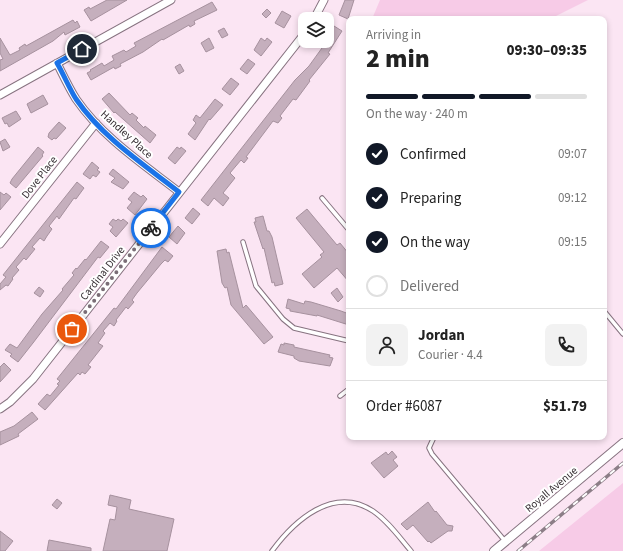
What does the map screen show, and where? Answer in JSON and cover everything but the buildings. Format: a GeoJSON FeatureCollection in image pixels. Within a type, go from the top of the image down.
{"type":"FeatureCollection","features":[{"type":"Feature","properties":{"kind":"street"},"geometry":{"type":"LineString","coordinates":[[0,95],[171,0]]}},
{"type":"Feature","properties":{"kind":"street"},"geometry":{"type":"LineString","coordinates":[[318,12],[324,0]]}},
{"type":"Feature","properties":{"kind":"street","name":"Cardinal Drive"},"geometry":{"type":"LineString","coordinates":[[0,408],[10,402],[33,379],[298,42]]}},
{"type":"Feature","properties":{"kind":"street","name":"Handley Place"},"geometry":{"type":"LineString","coordinates":[[57,63],[76,99],[96,123],[126,151],[179,192]]}},
{"type":"Feature","properties":{"kind":"street","name":"Dove Place"},"geometry":{"type":"LineString","coordinates":[[0,244],[96,123]]}},
{"type":"Feature","properties":{"kind":"street","name":"Royall Avenue"},"geometry":{"type":"LineString","coordinates":[[494,551],[623,443]]}},
{"type":"Feature","properties":{"kind":"lane"},"geometry":{"type":"LineString","coordinates":[[322,198],[346,226]]}},
{"type":"Feature","properties":{"kind":"lane"},"geometry":{"type":"LineString","coordinates":[[243,242],[256,286],[283,319],[294,328],[346,340]]}},
{"type":"Feature","properties":{"kind":"lane"},"geometry":{"type":"LineString","coordinates":[[607,315],[623,334]]}},
{"type":"Feature","properties":{"kind":"lane"},"geometry":{"type":"LineString","coordinates":[[340,396],[346,391]]}},
{"type":"Feature","properties":{"kind":"lane"},"geometry":{"type":"LineString","coordinates":[[433,440],[429,448],[432,454],[505,541]]}},
{"type":"Feature","properties":{"kind":"lane"},"geometry":{"type":"LineString","coordinates":[[272,551],[285,534],[299,521],[318,507],[337,502],[353,503],[372,510],[387,522],[411,551]]}},
{"type":"Feature","properties":{"kind":"shaded area"},"geometry":{"type":"Polygon","coordinates":[[[380,0],[588,0],[556,16],[373,16],[380,0]]]}},
{"type":"Feature","properties":{"kind":"shaded area"},"geometry":{"type":"Polygon","coordinates":[[[623,483],[623,551],[539,551],[623,483]]]}},
{"type":"Feature","properties":{"kind":"railway"},"geometry":{"type":"LineString","coordinates":[[518,551],[623,463]]}},
{"type":"Feature","properties":{"kind":"way so far"},"geometry":{"type":"LineString","coordinates":[[72,329],[151,228]]}},
{"type":"Feature","properties":{"kind":"route"},"geometry":{"type":"LineString","coordinates":[[82,49],[57,63],[76,99],[96,123],[126,151],[179,192],[151,228]]}}]}
